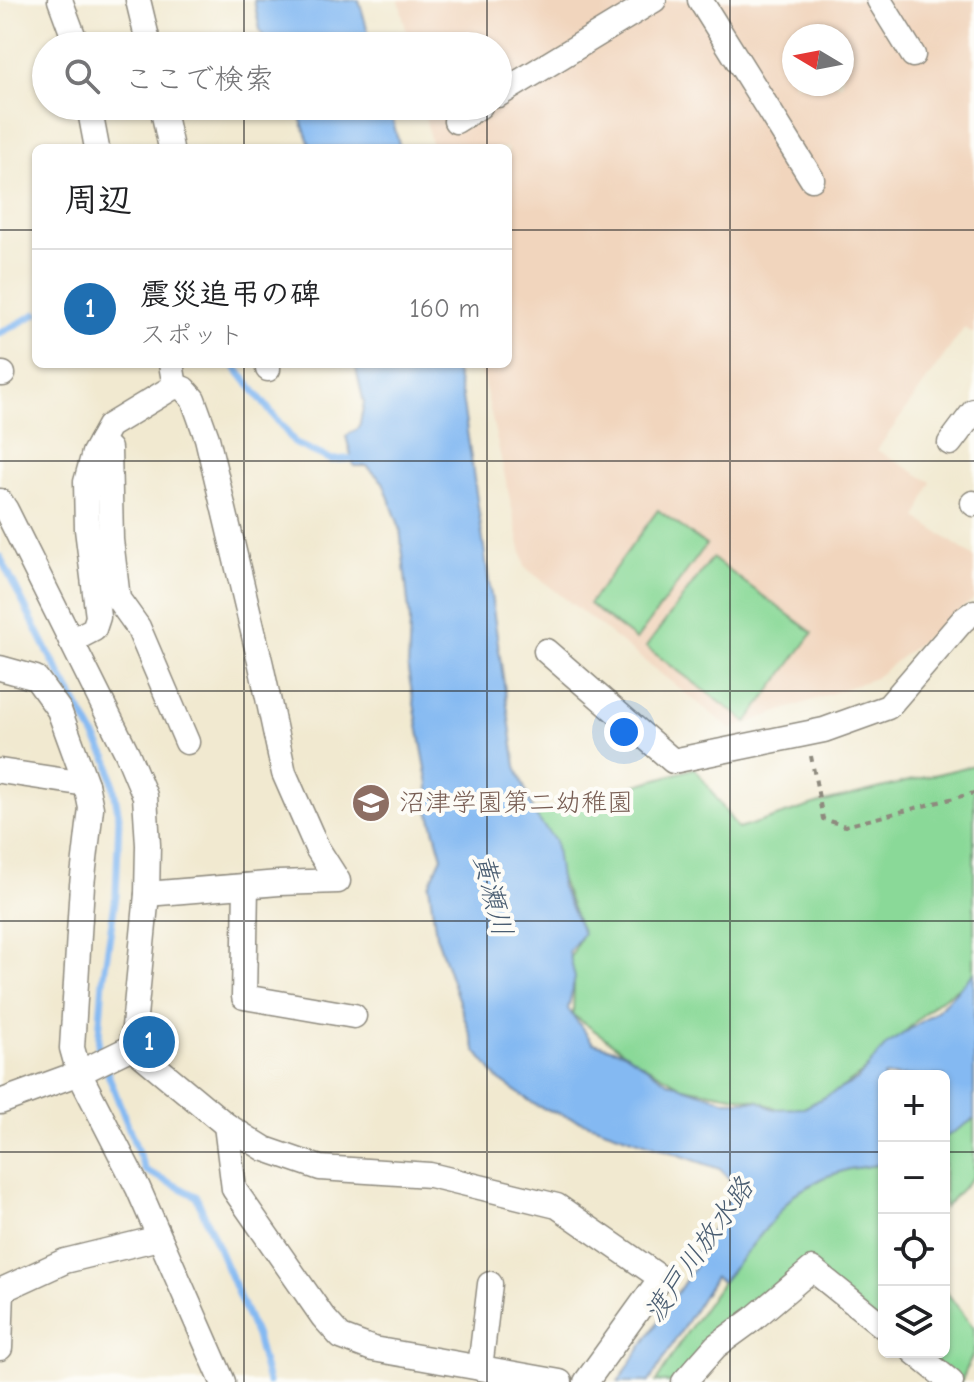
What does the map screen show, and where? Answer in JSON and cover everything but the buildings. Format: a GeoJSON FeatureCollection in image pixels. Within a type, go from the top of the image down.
{"type":"FeatureCollection","features":[{"type":"Feature","properties":{"kind":"street"},"geometry":{"type":"LineString","coordinates":[[60,0],[72,32]]}},
{"type":"Feature","properties":{"kind":"street"},"geometry":{"type":"LineString","coordinates":[[138,0],[146,32]]}},
{"type":"Feature","properties":{"kind":"street"},"geometry":{"type":"LineString","coordinates":[[512,86],[654,0]]}},
{"type":"Feature","properties":{"kind":"street"},"geometry":{"type":"LineString","coordinates":[[700,0],[812,179]]}},
{"type":"Feature","properties":{"kind":"street"},"geometry":{"type":"LineString","coordinates":[[879,0],[913,55]]}},
{"type":"Feature","properties":{"kind":"street"},"geometry":{"type":"LineString","coordinates":[[92,120],[96,144]]}},
{"type":"Feature","properties":{"kind":"street"},"geometry":{"type":"LineString","coordinates":[[165,120],[170,144]]}},
{"type":"Feature","properties":{"kind":"street"},"geometry":{"type":"LineString","coordinates":[[71,641],[94,629],[98,617],[87,529],[86,482],[94,453],[109,426],[173,375],[193,399],[207,438],[284,773],[317,848],[338,881],[147,894]]}},
{"type":"Feature","properties":{"kind":"street"},"geometry":{"type":"LineString","coordinates":[[950,443],[974,411]]}},
{"type":"Feature","properties":{"kind":"street"},"geometry":{"type":"LineString","coordinates":[[100,442],[109,449],[111,540],[118,599],[138,627],[187,742]]}},
{"type":"Feature","properties":{"kind":"street"},"geometry":{"type":"LineString","coordinates":[[0,501],[127,753],[145,796],[147,894],[132,1047]]}},
{"type":"Feature","properties":{"kind":"street"},"geometry":{"type":"LineString","coordinates":[[546,651],[673,761],[824,730],[888,707],[963,620],[974,612]]}},
{"type":"Feature","properties":{"kind":"street"},"geometry":{"type":"LineString","coordinates":[[0,668],[36,678],[59,710],[86,784],[91,808],[82,885],[72,1048],[79,1073],[115,1140],[223,1382]]}},
{"type":"Feature","properties":{"kind":"street"},"geometry":{"type":"LineString","coordinates":[[0,771],[86,784]]}},
{"type":"Feature","properties":{"kind":"street"},"geometry":{"type":"LineString","coordinates":[[246,886],[244,997],[354,1016]]}},
{"type":"Feature","properties":{"kind":"street"},"geometry":{"type":"LineString","coordinates":[[0,1102],[79,1073],[132,1047]]}},
{"type":"Feature","properties":{"kind":"street"},"geometry":{"type":"LineString","coordinates":[[132,1047],[226,1125],[265,1149],[320,1168],[430,1175],[557,1206],[661,1278],[586,1382]]}},
{"type":"Feature","properties":{"kind":"street"},"geometry":{"type":"LineString","coordinates":[[226,1125],[234,1189],[323,1317],[341,1337],[373,1349],[560,1382]]}},
{"type":"Feature","properties":{"kind":"street"},"geometry":{"type":"LineString","coordinates":[[0,1348],[1,1290],[65,1261],[159,1238]]}},
{"type":"Feature","properties":{"kind":"street"},"geometry":{"type":"LineString","coordinates":[[684,1382],[716,1346],[812,1269],[878,1322]]}},
{"type":"Feature","properties":{"kind":"street"},"geometry":{"type":"LineString","coordinates":[[480,1368],[490,1284]]}},
{"type":"Feature","properties":{"kind":"street"},"geometry":{"type":"LineString","coordinates":[[921,1358],[951,1382]]}},
{"type":"Feature","properties":{"kind":"path"},"geometry":{"type":"LineString","coordinates":[[807,734],[823,819],[845,826],[974,793]]}},
{"type":"Feature","properties":{"kind":"shaded area"},"geometry":{"type":"Polygon","coordinates":[[[399,0],[974,0],[974,334],[964,328],[877,450],[931,482],[917,518],[974,557],[974,599],[875,678],[731,729],[525,567],[481,368],[512,368],[512,144],[431,144],[426,120],[512,120],[512,32],[407,32],[399,0]]]}},
{"type":"Feature","properties":{"kind":"green space"},"geometry":{"type":"Polygon","coordinates":[[[658,510],[706,545],[636,640],[589,604],[658,510]]]}},
{"type":"Feature","properties":{"kind":"green space"},"geometry":{"type":"Polygon","coordinates":[[[712,558],[813,633],[747,722],[646,647],[712,558]]]}},
{"type":"Feature","properties":{"kind":"green space"},"geometry":{"type":"Polygon","coordinates":[[[974,765],[974,977],[933,1005],[861,1074],[797,1119],[760,1101],[683,1087],[634,1059],[573,1015],[574,985],[570,959],[582,933],[535,815],[695,768],[738,829],[820,803],[974,765]]]}},
{"type":"Feature","properties":{"kind":"green space"},"geometry":{"type":"Polygon","coordinates":[[[974,1119],[974,1176],[950,1202],[950,1142],[950,1134],[974,1119]]]}},
{"type":"Feature","properties":{"kind":"green space"},"geometry":{"type":"Polygon","coordinates":[[[878,1165],[878,1322],[812,1269],[686,1382],[656,1382],[722,1282],[794,1194],[825,1177],[849,1169],[878,1165]]]}},
{"type":"Feature","properties":{"kind":"green space"},"geometry":{"type":"Polygon","coordinates":[[[950,1297],[974,1328],[974,1352],[961,1382],[923,1358],[950,1358],[950,1297]]]}},
{"type":"Feature","properties":{"kind":"water"},"geometry":{"type":"Polygon","coordinates":[[[254,0],[359,0],[368,32],[261,32],[254,0]]]}},
{"type":"Feature","properties":{"kind":"water"},"geometry":{"type":"Polygon","coordinates":[[[301,120],[393,120],[399,144],[310,144],[301,120]]]}},
{"type":"Feature","properties":{"kind":"water"},"geometry":{"type":"Polygon","coordinates":[[[356,368],[455,368],[462,397],[516,766],[535,815],[555,841],[561,887],[583,933],[569,952],[575,978],[568,1009],[593,1043],[624,1052],[668,1082],[727,1101],[760,1101],[772,1109],[804,1108],[857,1080],[886,1045],[936,1012],[974,973],[974,1119],[950,1134],[950,1070],[878,1070],[878,1165],[849,1169],[825,1177],[794,1194],[722,1282],[715,1277],[649,1382],[618,1382],[697,1263],[692,1257],[726,1211],[730,1179],[720,1169],[537,1106],[498,1079],[476,1051],[436,935],[429,885],[442,857],[428,807],[429,785],[408,671],[410,621],[400,528],[383,482],[367,466],[354,466],[346,436],[359,428],[364,403],[356,368]]]}},
{"type":"Feature","properties":{"kind":"waterway"},"geometry":{"type":"LineString","coordinates":[[0,333],[32,316]]}},
{"type":"Feature","properties":{"kind":"waterway"},"geometry":{"type":"LineString","coordinates":[[236,368],[296,444],[332,460],[361,458]]}},
{"type":"Feature","properties":{"kind":"waterway"},"geometry":{"type":"LineString","coordinates":[[0,557],[109,762],[119,817],[116,895],[103,981],[98,1048],[145,1170],[196,1196],[256,1336],[268,1382]]}},
{"type":"Feature","properties":{"kind":"place","name":"沼津学園第二幼稚園"},"geometry":{"type":"Point","coordinates":[371,803]}},
{"type":"Feature","properties":{"kind":"place","name":"震災追弔の碑"},"geometry":{"type":"Point","coordinates":[149,1042]}},
{"type":"Feature","properties":{"kind":"water label","name":"黄瀬川"},"geometry":{"type":"Point","coordinates":[493,895]}},
{"type":"Feature","properties":{"kind":"water label","name":"渡戸川放水路"},"geometry":{"type":"Point","coordinates":[699,1250]}}]}
